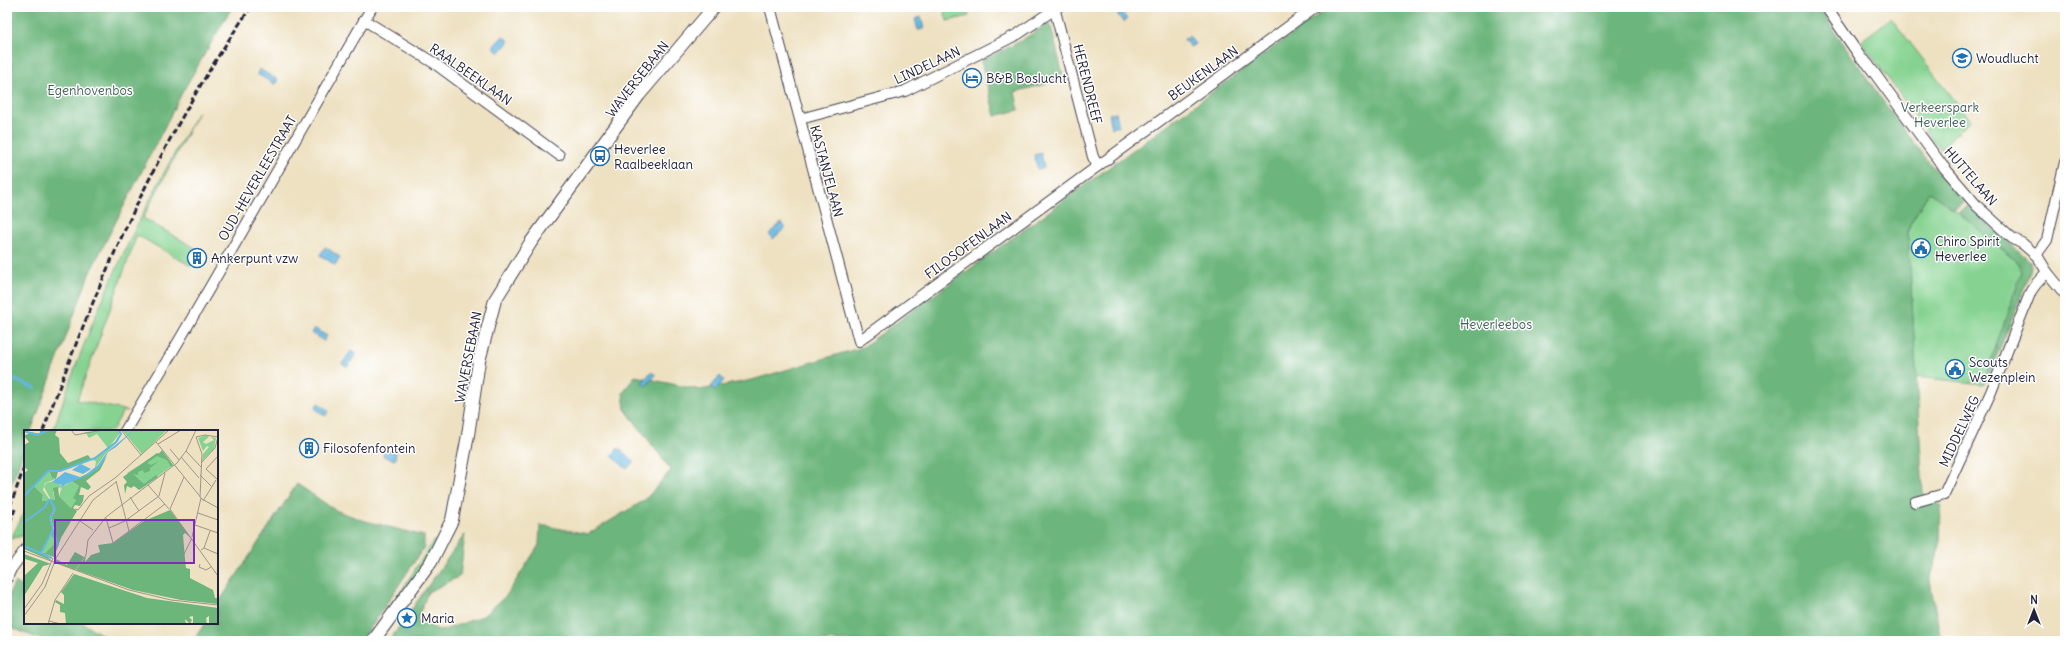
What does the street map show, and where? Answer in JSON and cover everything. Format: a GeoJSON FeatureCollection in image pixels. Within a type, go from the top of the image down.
{"type":"FeatureCollection","features":[{"type":"Feature","properties":{"kind":"street","name":"OUD-HEVERLEESTRAAT"},"geometry":{"type":"LineString","coordinates":[[126,430],[372,7]]}},
{"type":"Feature","properties":{"kind":"street","name":"WAVERSEBAAN"},"geometry":{"type":"LineString","coordinates":[[373,641],[431,562],[452,520],[468,435],[479,361],[495,300],[531,242],[639,95],[714,7]]}},
{"type":"Feature","properties":{"kind":"street","name":"KASTANJELAAN"},"geometry":{"type":"LineString","coordinates":[[770,7],[859,341]]}},
{"type":"Feature","properties":{"kind":"street","name":"BEUKENLAAN"},"geometry":{"type":"LineString","coordinates":[[1106,160],[1315,7]]}},
{"type":"Feature","properties":{"kind":"street","name":"HUTTELAAN"},"geometry":{"type":"LineString","coordinates":[[1826,7],[1861,58],[1867,63],[1942,165],[1977,206],[2012,238],[2036,255],[2065,294]]}},
{"type":"Feature","properties":{"kind":"street","name":"LINDELAAN"},"geometry":{"type":"LineString","coordinates":[[800,119],[905,91],[1018,34],[1056,8]]}},
{"type":"Feature","properties":{"kind":"street","name":"HERENDREEF"},"geometry":{"type":"LineString","coordinates":[[1056,8],[1095,168]]}},
{"type":"Feature","properties":{"kind":"street","name":"RAALBEEKLAAN"},"geometry":{"type":"LineString","coordinates":[[364,20],[440,68],[559,155]]}},
{"type":"Feature","properties":{"kind":"street","name":"FILOSOFENLAAN"},"geometry":{"type":"LineString","coordinates":[[859,341],[1106,160]]}},
{"type":"Feature","properties":{"kind":"street"},"geometry":{"type":"LineString","coordinates":[[2036,255],[2047,240],[2065,162]]}},
{"type":"Feature","properties":{"kind":"street","name":"MIDDELWEG"},"geometry":{"type":"LineString","coordinates":[[1915,502],[1944,494],[1991,392],[2031,291],[2048,272]]}},
{"type":"Feature","properties":{"kind":"street"},"geometry":{"type":"LineString","coordinates":[[7,578],[11,569],[24,551]]}},
{"type":"Feature","properties":{"kind":"green space","name":"Egenhovenbos"},"geometry":{"type":"Polygon","coordinates":[[[7,7],[232,7],[183,91],[90,272],[31,430],[24,430],[24,450],[7,496],[7,7]]]}},
{"type":"Feature","properties":{"kind":"green space"},"geometry":{"type":"Polygon","coordinates":[[[943,7],[966,7],[969,16],[947,21],[943,7]]]}},
{"type":"Feature","properties":{"kind":"green space","name":"Heverleebos"},"geometry":{"type":"Polygon","coordinates":[[[1337,7],[1818,7],[1924,157],[1964,202],[1954,209],[1929,192],[1910,224],[1908,232],[1923,493],[1941,506],[1940,545],[1930,581],[1941,641],[389,641],[465,534],[460,576],[428,592],[417,620],[441,631],[483,616],[506,596],[539,545],[540,525],[588,534],[645,500],[671,470],[625,409],[623,393],[635,376],[700,390],[752,380],[863,347],[1318,15],[1337,7]]]}},
{"type":"Feature","properties":{"kind":"green space","name":"Verkeerspark Heverlee"},"geometry":{"type":"Polygon","coordinates":[[[1891,18],[1970,120],[1940,150],[1861,41],[1891,18]]]}},
{"type":"Feature","properties":{"kind":"green space"},"geometry":{"type":"Polygon","coordinates":[[[1048,24],[1051,27],[1064,79],[1015,92],[1019,110],[995,116],[981,61],[1017,43],[1048,24]]]}},
{"type":"Feature","properties":{"kind":"green space"},"geometry":{"type":"Polygon","coordinates":[[[198,112],[143,218],[195,248],[188,259],[194,262],[191,266],[137,235],[77,400],[128,411],[123,411],[113,430],[53,430],[67,390],[99,308],[136,228],[176,150],[198,112]]]}},
{"type":"Feature","properties":{"kind":"green space"},"geometry":{"type":"Polygon","coordinates":[[[1929,192],[1958,212],[2017,262],[2022,271],[1983,384],[1916,377],[1908,232],[1910,224],[1929,192]]]}},
{"type":"Feature","properties":{"kind":"green space"},"geometry":{"type":"Polygon","coordinates":[[[1968,206],[2030,261],[2032,266],[2031,272],[1987,380],[1983,384],[2022,271],[2017,262],[1958,212],[1968,206]]]}},
{"type":"Feature","properties":{"kind":"green space"},"geometry":{"type":"Polygon","coordinates":[[[297,484],[335,510],[362,520],[424,536],[424,547],[362,641],[193,641],[204,624],[218,624],[218,603],[297,484]]]}},
{"type":"Feature","properties":{"kind":"green space"},"geometry":{"type":"Polygon","coordinates":[[[24,512],[24,535],[11,539],[24,512]]]}},
{"type":"Feature","properties":{"kind":"green space"},"geometry":{"type":"Polygon","coordinates":[[[434,540],[438,544],[384,617],[434,540]]]}},
{"type":"Feature","properties":{"kind":"green space"},"geometry":{"type":"Polygon","coordinates":[[[15,582],[24,587],[24,624],[85,624],[112,641],[45,641],[7,626],[7,599],[15,582]]]}},
{"type":"Feature","properties":{"kind":"water"},"geometry":{"type":"Polygon","coordinates":[[[1118,7],[1127,19],[1123,22],[1115,10],[1118,7]]]}},
{"type":"Feature","properties":{"kind":"water"},"geometry":{"type":"Polygon","coordinates":[[[921,17],[924,29],[918,30],[915,19],[921,17]]]}},
{"type":"Feature","properties":{"kind":"water"},"geometry":{"type":"Polygon","coordinates":[[[503,36],[509,41],[499,53],[493,47],[503,36]]]}},
{"type":"Feature","properties":{"kind":"water"},"geometry":{"type":"Polygon","coordinates":[[[1189,36],[1195,44],[1190,47],[1184,39],[1189,36]]]}},
{"type":"Feature","properties":{"kind":"water"},"geometry":{"type":"Polygon","coordinates":[[[259,69],[278,80],[275,84],[257,74],[259,69]]]}},
{"type":"Feature","properties":{"kind":"water"},"geometry":{"type":"Polygon","coordinates":[[[1116,113],[1119,126],[1112,128],[1109,114],[1116,113]]]}},
{"type":"Feature","properties":{"kind":"water"},"geometry":{"type":"Polygon","coordinates":[[[1041,153],[1044,168],[1038,170],[1034,155],[1041,153]]]}},
{"type":"Feature","properties":{"kind":"water"},"geometry":{"type":"Polygon","coordinates":[[[781,223],[785,228],[773,239],[769,234],[781,223]]]}},
{"type":"Feature","properties":{"kind":"water"},"geometry":{"type":"Polygon","coordinates":[[[325,247],[340,257],[335,265],[320,255],[325,247]]]}},
{"type":"Feature","properties":{"kind":"water"},"geometry":{"type":"Polygon","coordinates":[[[314,328],[327,336],[324,341],[311,333],[314,328]]]}},
{"type":"Feature","properties":{"kind":"water"},"geometry":{"type":"Polygon","coordinates":[[[351,351],[356,354],[347,367],[342,364],[351,351]]]}},
{"type":"Feature","properties":{"kind":"water"},"geometry":{"type":"Polygon","coordinates":[[[651,372],[656,375],[646,386],[642,383],[651,372]]]}},
{"type":"Feature","properties":{"kind":"water"},"geometry":{"type":"Polygon","coordinates":[[[720,376],[724,380],[715,391],[711,387],[720,376]]]}},
{"type":"Feature","properties":{"kind":"water"},"geometry":{"type":"Polygon","coordinates":[[[318,403],[329,411],[325,416],[315,408],[318,403]]]}},
{"type":"Feature","properties":{"kind":"water"},"geometry":{"type":"Polygon","coordinates":[[[384,448],[387,448],[390,452],[396,452],[395,460],[383,456],[384,448]]]}},
{"type":"Feature","properties":{"kind":"water"},"geometry":{"type":"Polygon","coordinates":[[[618,448],[634,461],[627,469],[612,456],[618,448]]]}},
{"type":"Feature","properties":{"kind":"waterway"},"geometry":{"type":"LineString","coordinates":[[7,271],[7,299]]}},
{"type":"Feature","properties":{"kind":"waterway"},"geometry":{"type":"LineString","coordinates":[[7,327],[11,335],[7,363]]}},
{"type":"Feature","properties":{"kind":"waterway"},"geometry":{"type":"LineString","coordinates":[[7,375],[9,378],[35,388]]}},
{"type":"Feature","properties":{"kind":"railway"},"geometry":{"type":"LineString","coordinates":[[43,430],[85,321],[133,212],[159,159],[218,56],[251,7]]}},
{"type":"Feature","properties":{"kind":"railway"},"geometry":{"type":"LineString","coordinates":[[7,515],[24,468]]}},
{"type":"Feature","properties":{"kind":"railway"},"geometry":{"type":"LineString","coordinates":[[7,531],[15,509]]}},
{"type":"Feature","properties":{"kind":"place","name":"Woudlucht"},"geometry":{"type":"Point","coordinates":[1962,58]}},
{"type":"Feature","properties":{"kind":"place","name":"B&B Boslucht"},"geometry":{"type":"Point","coordinates":[972,78]}},
{"type":"Feature","properties":{"kind":"place","name":"Heverlee Raalbeeklaan"},"geometry":{"type":"Point","coordinates":[600,156]}},
{"type":"Feature","properties":{"kind":"place","name":"Chiro Spirit Heverlee"},"geometry":{"type":"Point","coordinates":[1921,248]}},
{"type":"Feature","properties":{"kind":"place","name":"Ankerpunt vzw"},"geometry":{"type":"Point","coordinates":[197,258]}},
{"type":"Feature","properties":{"kind":"place","name":"Scouts Wezenplein"},"geometry":{"type":"Point","coordinates":[1955,369]}},
{"type":"Feature","properties":{"kind":"place","name":"Filosofenfontein"},"geometry":{"type":"Point","coordinates":[309,448]}},
{"type":"Feature","properties":{"kind":"place","name":"Maria"},"geometry":{"type":"Point","coordinates":[407,618]}}]}
